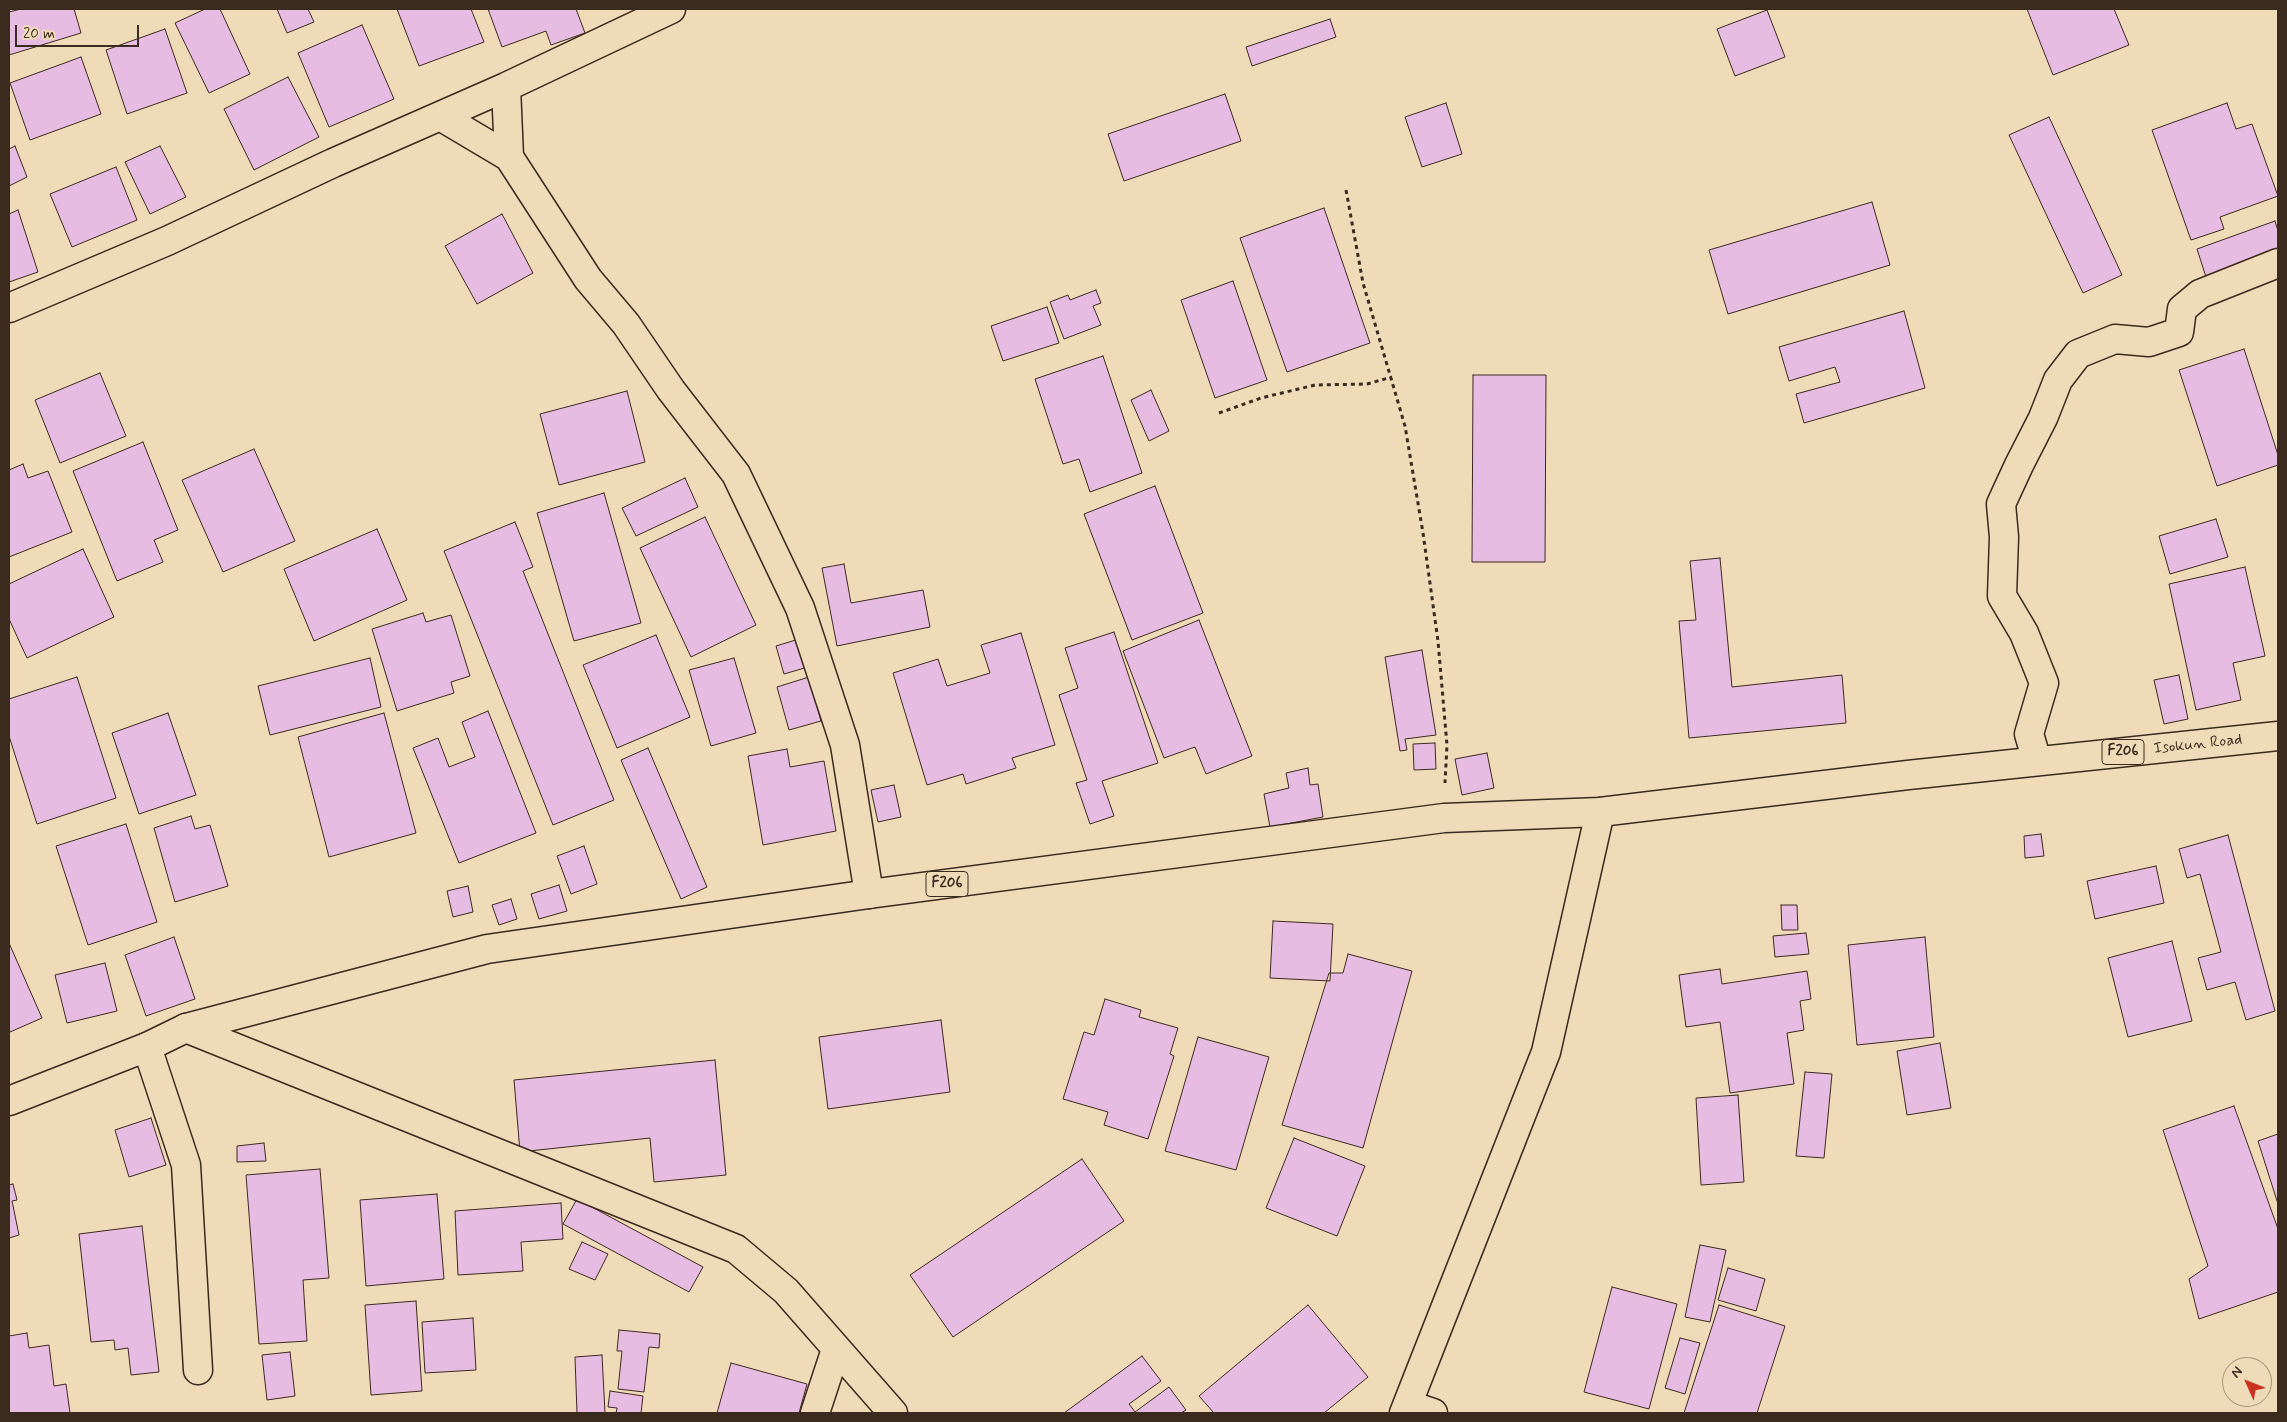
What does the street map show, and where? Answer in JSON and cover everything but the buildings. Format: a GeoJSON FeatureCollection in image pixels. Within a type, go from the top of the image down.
{"type":"FeatureCollection","features":[{"type":"Feature","properties":{"kind":"street"},"geometry":{"type":"LineString","coordinates":[[9,308],[167,241],[506,87],[671,9]]}},
{"type":"Feature","properties":{"kind":"street"},"geometry":{"type":"LineString","coordinates":[[506,87],[509,157]]}},
{"type":"Feature","properties":{"kind":"street"},"geometry":{"type":"LineString","coordinates":[[440,116],[509,157],[588,279],[626,324],[671,390],[736,474],[800,608],[845,745],[869,894]]}},
{"type":"Feature","properties":{"kind":"street"},"geometry":{"type":"LineString","coordinates":[[2037,761],[2029,734],[2044,683],[2024,633],[2002,596],[2004,537],[2002,504],[2018,465],[2043,418],[2058,380],[2078,354],[2115,339],[2148,342],[2179,332],[2182,309],[2200,294],[2278,262]]}},
{"type":"Feature","properties":{"kind":"street","name":"Isokun Road"},"geometry":{"type":"LineString","coordinates":[[1600,812],[1908,775],[2278,736]]}},
{"type":"Feature","properties":{"kind":"street"},"geometry":{"type":"LineString","coordinates":[[1416,1410],[1546,1052],[1600,812]]}},
{"type":"Feature","properties":{"kind":"street","name":"F206"},"geometry":{"type":"LineString","coordinates":[[9,1101],[147,1047],[186,1028],[487,949],[869,894],[1444,818],[1600,812]]}},
{"type":"Feature","properties":{"kind":"street"},"geometry":{"type":"LineString","coordinates":[[186,1028],[736,1249],[786,1291],[893,1413]]}},
{"type":"Feature","properties":{"kind":"street"},"geometry":{"type":"LineString","coordinates":[[147,1047],[186,1165],[198,1370]]}},
{"type":"Feature","properties":{"kind":"street"},"geometry":{"type":"LineString","coordinates":[[815,1413],[836,1350]]}},
{"type":"Feature","properties":{"kind":"path"},"geometry":{"type":"LineString","coordinates":[[1346,190],[1363,283],[1392,377],[1408,446],[1423,533],[1438,641],[1446,744],[1444,818]]}},
{"type":"Feature","properties":{"kind":"path"},"geometry":{"type":"LineString","coordinates":[[1219,413],[1261,398],[1315,385],[1367,384],[1392,377]]}}]}
